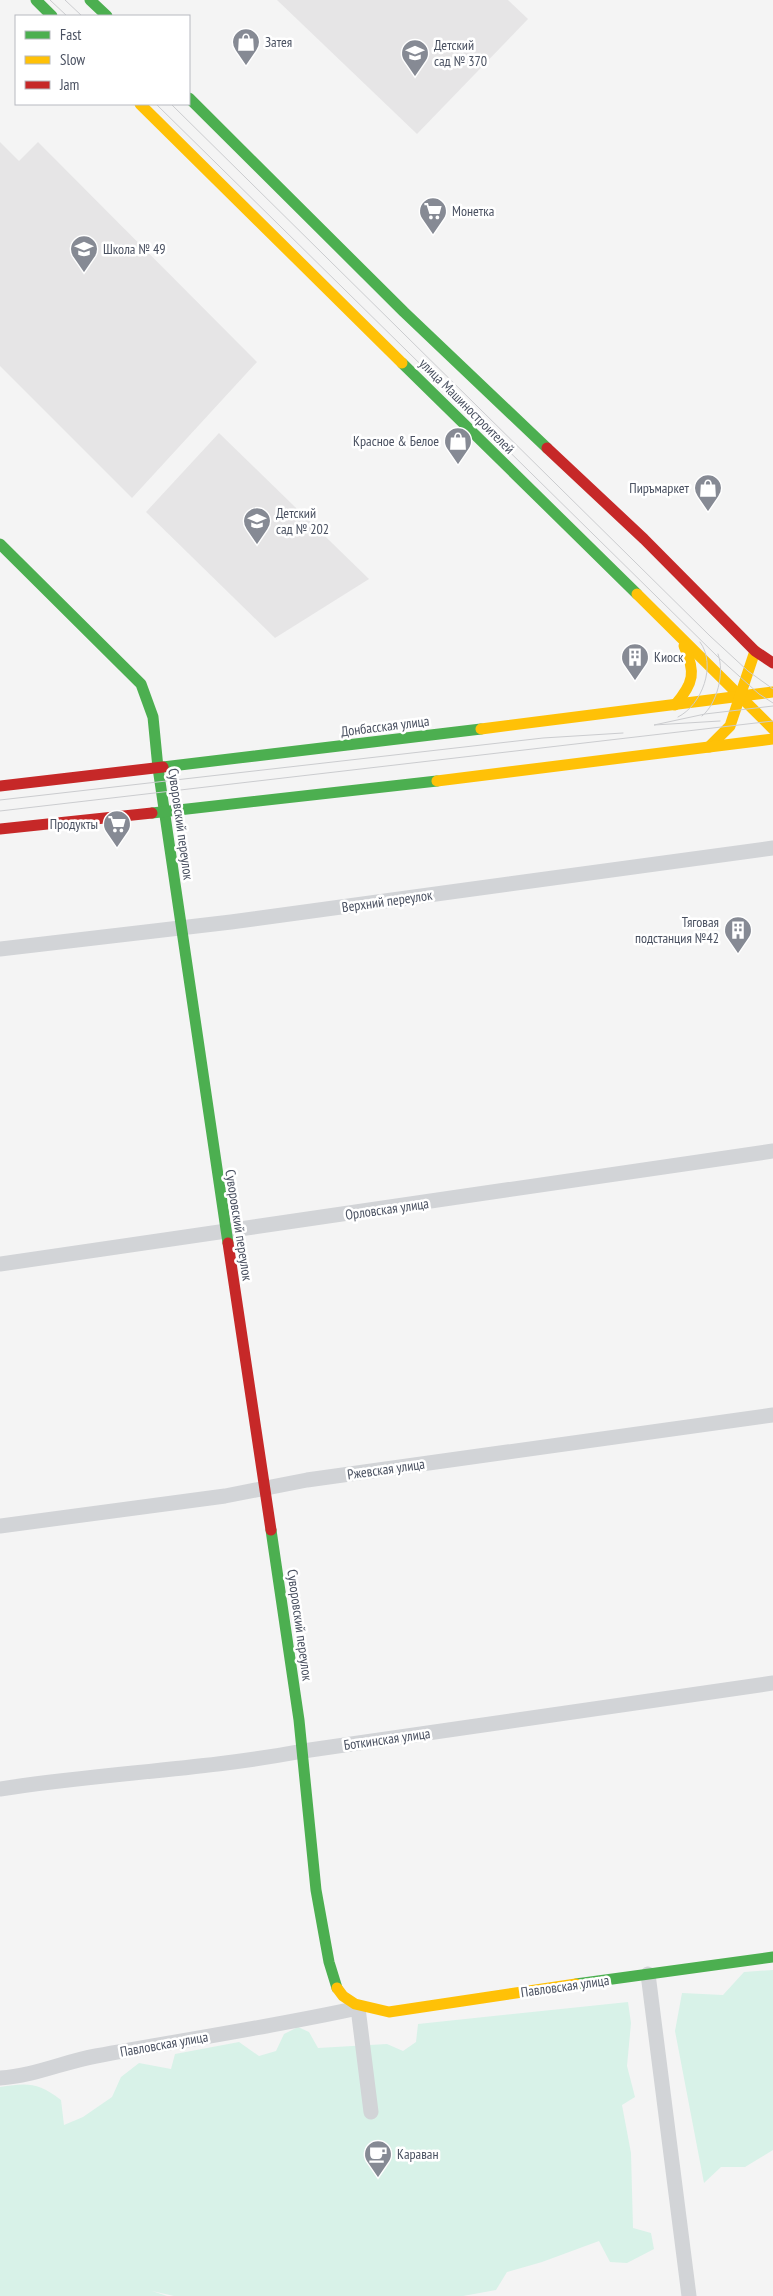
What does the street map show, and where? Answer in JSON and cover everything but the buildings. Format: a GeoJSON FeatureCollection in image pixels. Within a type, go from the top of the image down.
{"type":"FeatureCollection","features":[{"type":"Feature","properties":{"kind":"main road"},"geometry":{"type":"LineString","coordinates":[[36,0],[51,15]]}},
{"type":"Feature","properties":{"kind":"main road"},"geometry":{"type":"LineString","coordinates":[[90,0],[106,15]]}},
{"type":"Feature","properties":{"kind":"main road","name":"улица Машиностроителей"},"geometry":{"type":"LineString","coordinates":[[190,99],[404,312],[644,539],[755,651],[773,664]]}},
{"type":"Feature","properties":{"kind":"main road","name":"улица Машиностроителей"},"geometry":{"type":"LineString","coordinates":[[141,105],[773,729]]}},
{"type":"Feature","properties":{"kind":"main road","name":"Суворовский переулок"},"geometry":{"type":"LineString","coordinates":[[0,544],[141,684],[154,717],[162,814],[182,927],[225,1232],[266,1487],[303,1751],[321,1922],[330,1968],[338,1989],[358,2008]]}},
{"type":"Feature","properties":{"kind":"main road"},"geometry":{"type":"LineString","coordinates":[[675,705],[687,692],[693,680],[692,662],[681,639]]}},
{"type":"Feature","properties":{"kind":"main road"},"geometry":{"type":"LineString","coordinates":[[708,747],[730,726],[755,651]]}},
{"type":"Feature","properties":{"kind":"main road","name":"Донбасская улица"},"geometry":{"type":"LineString","coordinates":[[0,786],[740,698],[773,692]]}},
{"type":"Feature","properties":{"kind":"main road"},"geometry":{"type":"LineString","coordinates":[[0,829],[162,814],[773,738]]}},
{"type":"Feature","properties":{"kind":"main road","name":"Павловская улица"},"geometry":{"type":"LineString","coordinates":[[358,2008],[389,2012],[773,1956]]}},
{"type":"Feature","properties":{"kind":"street","name":"Верхний переулок"},"geometry":{"type":"LineString","coordinates":[[0,949],[182,927],[773,848]]}},
{"type":"Feature","properties":{"kind":"street","name":"Орловская улица"},"geometry":{"type":"LineString","coordinates":[[0,1264],[773,1151]]}},
{"type":"Feature","properties":{"kind":"street","name":"Ржевская улица"},"geometry":{"type":"LineString","coordinates":[[0,1526],[225,1496],[266,1487],[773,1415]]}},
{"type":"Feature","properties":{"kind":"street","name":"Боткинская улица"},"geometry":{"type":"LineString","coordinates":[[0,1789],[57,1780],[259,1759],[773,1683]]}},
{"type":"Feature","properties":{"kind":"street"},"geometry":{"type":"LineString","coordinates":[[648,1974],[689,2296]]}},
{"type":"Feature","properties":{"kind":"street"},"geometry":{"type":"LineString","coordinates":[[358,2008],[371,2112]]}},
{"type":"Feature","properties":{"kind":"street","name":"Павловская улица"},"geometry":{"type":"LineString","coordinates":[[0,2078],[22,2076],[93,2056],[293,2022],[358,2008]]}},
{"type":"Feature","properties":{"kind":"shaded area","name":"Детский сад № 370"},"geometry":{"type":"Polygon","coordinates":[[[277,0],[508,0],[528,19],[417,134],[277,0]]]}},
{"type":"Feature","properties":{"kind":"shaded area","name":"Школа № 49"},"geometry":{"type":"Polygon","coordinates":[[[0,142],[19,161],[38,142],[257,362],[132,498],[0,366],[0,142]]]}},
{"type":"Feature","properties":{"kind":"shaded area","name":"Детский сад № 202"},"geometry":{"type":"Polygon","coordinates":[[[219,433],[369,579],[275,638],[146,512],[219,433]]]}},
{"type":"Feature","properties":{"kind":"green space"},"geometry":{"type":"Polygon","coordinates":[[[773,1970],[773,2150],[745,2167],[721,2167],[704,2183],[675,2031],[682,1993],[723,1995],[744,1972],[773,1970]]]}},
{"type":"Feature","properties":{"kind":"green space"},"geometry":{"type":"Polygon","coordinates":[[[628,2002],[631,2023],[627,2066],[635,2097],[622,2105],[631,2153],[633,2228],[651,2233],[654,2249],[627,2263],[610,2262],[599,2241],[542,2262],[507,2272],[496,2290],[463,2296],[174,2296],[152,2291],[167,2296],[0,2296],[0,2087],[32,2085],[53,2094],[61,2100],[64,2125],[83,2117],[112,2097],[121,2077],[139,2063],[171,2069],[175,2054],[239,2042],[259,2056],[276,2051],[284,2034],[298,2027],[309,2032],[318,2048],[387,2044],[403,2051],[416,2042],[418,2024],[628,2002]]]}},
{"type":"Feature","properties":{"kind":"tram line"},"geometry":{"type":"LineString","coordinates":[[50,0],[66,15]]}},
{"type":"Feature","properties":{"kind":"tram line"},"geometry":{"type":"LineString","coordinates":[[65,0],[81,15]]}},
{"type":"Feature","properties":{"kind":"tram line"},"geometry":{"type":"LineString","coordinates":[[157,105],[719,658],[759,694],[773,703]]}},
{"type":"Feature","properties":{"kind":"tram line"},"geometry":{"type":"LineString","coordinates":[[172,105],[710,636],[748,671],[773,689]]}},
{"type":"Feature","properties":{"kind":"tram line"},"geometry":{"type":"LineString","coordinates":[[678,717],[694,703],[704,684],[707,662],[705,651],[700,642]]}},
{"type":"Feature","properties":{"kind":"tram line"},"geometry":{"type":"LineString","coordinates":[[702,716],[716,696],[721,670],[718,654]]}},
{"type":"Feature","properties":{"kind":"tram line"},"geometry":{"type":"LineString","coordinates":[[720,721],[654,725],[705,714],[773,706]]}},
{"type":"Feature","properties":{"kind":"tram line"},"geometry":{"type":"LineString","coordinates":[[0,811],[773,721]]}},
{"type":"Feature","properties":{"kind":"tram line"},"geometry":{"type":"LineString","coordinates":[[0,800],[543,738],[623,733]]}},
{"type":"Feature","properties":{"kind":"traffic: fast"},"geometry":{"type":"LineString","coordinates":[[36,0],[51,15]]}},
{"type":"Feature","properties":{"kind":"traffic: fast"},"geometry":{"type":"LineString","coordinates":[[90,0],[106,15]]}},
{"type":"Feature","properties":{"kind":"traffic: fast"},"geometry":{"type":"LineString","coordinates":[[190,99],[404,312],[547,448]]}},
{"type":"Feature","properties":{"kind":"traffic: fast"},"geometry":{"type":"LineString","coordinates":[[402,363],[637,594]]}},
{"type":"Feature","properties":{"kind":"traffic: fast"},"geometry":{"type":"LineString","coordinates":[[0,544],[141,684],[153,717],[158,768]]}},
{"type":"Feature","properties":{"kind":"traffic: fast"},"geometry":{"type":"LineString","coordinates":[[163,767],[481,729]]}},
{"type":"Feature","properties":{"kind":"traffic: fast"},"geometry":{"type":"LineString","coordinates":[[158,768],[228,1243]]}},
{"type":"Feature","properties":{"kind":"traffic: fast"},"geometry":{"type":"LineString","coordinates":[[152,813],[437,781]]}},
{"type":"Feature","properties":{"kind":"traffic: fast"},"geometry":{"type":"LineString","coordinates":[[271,1530],[299,1720],[316,1890],[329,1962],[337,1988]]}},
{"type":"Feature","properties":{"kind":"traffic: fast"},"geometry":{"type":"LineString","coordinates":[[576,1984],[773,1957]]}},
{"type":"Feature","properties":{"kind":"traffic: slow"},"geometry":{"type":"LineString","coordinates":[[141,105],[402,363]]}},
{"type":"Feature","properties":{"kind":"traffic: slow"},"geometry":{"type":"LineString","coordinates":[[637,594],[773,729]]}},
{"type":"Feature","properties":{"kind":"traffic: slow"},"geometry":{"type":"LineString","coordinates":[[675,705],[686,690],[691,677],[690,663],[684,646]]}},
{"type":"Feature","properties":{"kind":"traffic: slow"},"geometry":{"type":"LineString","coordinates":[[709,747],[730,726],[755,651]]}},
{"type":"Feature","properties":{"kind":"traffic: slow"},"geometry":{"type":"LineString","coordinates":[[481,729],[773,692]]}},
{"type":"Feature","properties":{"kind":"traffic: slow"},"geometry":{"type":"LineString","coordinates":[[437,781],[773,739]]}},
{"type":"Feature","properties":{"kind":"traffic: slow"},"geometry":{"type":"LineString","coordinates":[[337,1988],[343,1996],[355,2004],[389,2012],[576,1984]]}},
{"type":"Feature","properties":{"kind":"traffic: jam"},"geometry":{"type":"LineString","coordinates":[[547,448],[644,539],[755,651],[773,663]]}},
{"type":"Feature","properties":{"kind":"traffic: jam"},"geometry":{"type":"LineString","coordinates":[[0,786],[163,767]]}},
{"type":"Feature","properties":{"kind":"traffic: jam"},"geometry":{"type":"LineString","coordinates":[[0,829],[152,813]]}},
{"type":"Feature","properties":{"kind":"traffic: jam"},"geometry":{"type":"LineString","coordinates":[[228,1243],[271,1530]]}},
{"type":"Feature","properties":{"kind":"place","name":"Затея"},"geometry":{"type":"Point","coordinates":[246,66]}},
{"type":"Feature","properties":{"kind":"place","name":"Детский сад № 370"},"geometry":{"type":"Point","coordinates":[415,77]}},
{"type":"Feature","properties":{"kind":"place","name":"Монетка"},"geometry":{"type":"Point","coordinates":[433,235]}},
{"type":"Feature","properties":{"kind":"place","name":"Школа № 49"},"geometry":{"type":"Point","coordinates":[84,273]}},
{"type":"Feature","properties":{"kind":"place","name":"Красное & Белое"},"geometry":{"type":"Point","coordinates":[458,465]}},
{"type":"Feature","properties":{"kind":"place","name":"Пиръмаркет"},"geometry":{"type":"Point","coordinates":[708,512]}},
{"type":"Feature","properties":{"kind":"place","name":"Детский сад № 202"},"geometry":{"type":"Point","coordinates":[257,545]}},
{"type":"Feature","properties":{"kind":"place","name":"Киоск"},"geometry":{"type":"Point","coordinates":[635,681]}},
{"type":"Feature","properties":{"kind":"place","name":"Продукты"},"geometry":{"type":"Point","coordinates":[117,848]}},
{"type":"Feature","properties":{"kind":"place","name":"Тяговая подстанция №42"},"geometry":{"type":"Point","coordinates":[738,954]}},
{"type":"Feature","properties":{"kind":"place","name":"Караван"},"geometry":{"type":"Point","coordinates":[378,2178]}}]}
